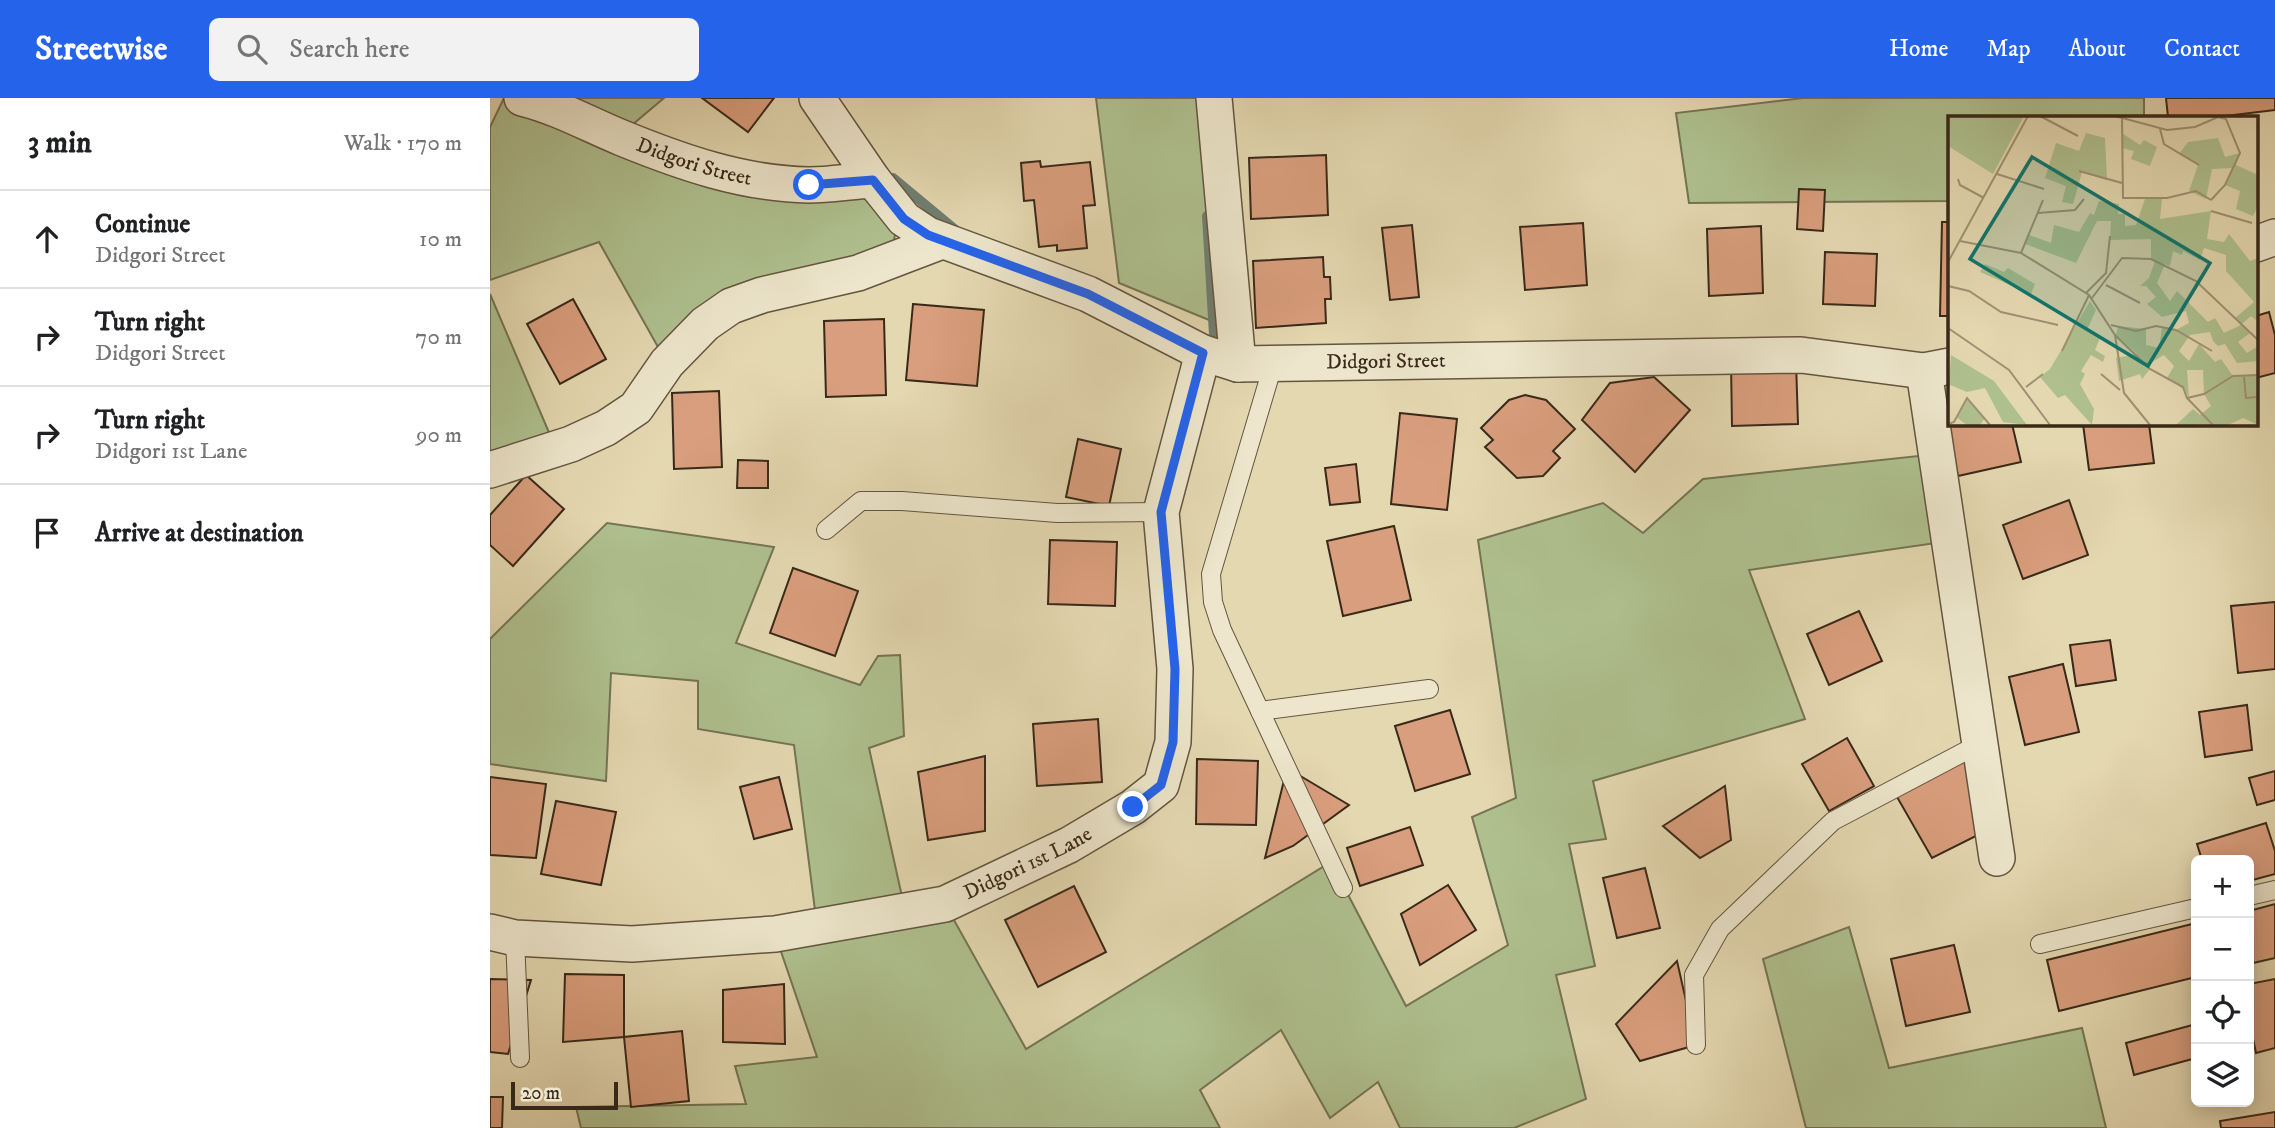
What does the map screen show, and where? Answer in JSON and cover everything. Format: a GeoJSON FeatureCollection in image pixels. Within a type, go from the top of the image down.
{"type":"FeatureCollection","features":[{"type":"Feature","properties":{"kind":"street","name":"Didgori Street"},"geometry":{"type":"LineString","coordinates":[[522,98],[552,105],[619,137],[689,164],[752,180],[809,185],[873,180]]}},
{"type":"Feature","properties":{"kind":"street","name":"Didgori Street"},"geometry":{"type":"LineString","coordinates":[[817,98],[873,180],[904,219],[942,241],[1088,294],[1203,353],[1238,364],[1801,355],[1937,368]]}},
{"type":"Feature","properties":{"kind":"street"},"geometry":{"type":"LineString","coordinates":[[1214,98],[1238,364]]}},
{"type":"Feature","properties":{"kind":"street"},"geometry":{"type":"LineString","coordinates":[[2258,243],[2275,237]]}},
{"type":"Feature","properties":{"kind":"street"},"geometry":{"type":"LineString","coordinates":[[490,470],[571,444],[606,428],[636,408],[667,363],[705,324],[731,306],[762,295],[858,273],[942,241]]}},
{"type":"Feature","properties":{"kind":"street","name":"Didgori 1st Lane"},"geometry":{"type":"LineString","coordinates":[[502,935],[632,944],[762,935],[945,904],[1069,845],[1133,807],[1161,785],[1173,742],[1175,669],[1161,512],[1203,353]]}},
{"type":"Feature","properties":{"kind":"street"},"geometry":{"type":"LineString","coordinates":[[1937,368],[1997,858]]}},
{"type":"Feature","properties":{"kind":"lane"},"geometry":{"type":"LineString","coordinates":[[1273,365],[1211,574],[1213,602],[1222,630],[1343,888]]}},
{"type":"Feature","properties":{"kind":"lane"},"geometry":{"type":"LineString","coordinates":[[825,530],[861,501],[1057,513],[1161,512]]}},
{"type":"Feature","properties":{"kind":"lane"},"geometry":{"type":"LineString","coordinates":[[1260,711],[1429,689]]}},
{"type":"Feature","properties":{"kind":"lane"},"geometry":{"type":"LineString","coordinates":[[1696,1045],[1694,975],[1720,929],[1833,821],[1981,743]]}},
{"type":"Feature","properties":{"kind":"lane"},"geometry":{"type":"LineString","coordinates":[[2254,895],[2275,890]]}},
{"type":"Feature","properties":{"kind":"lane"},"geometry":{"type":"LineString","coordinates":[[2040,944],[2191,909]]}},
{"type":"Feature","properties":{"kind":"lane"},"geometry":{"type":"LineString","coordinates":[[502,935],[520,1058]]}},
{"type":"Feature","properties":{"kind":"green space"},"geometry":{"type":"Polygon","coordinates":[[[504,98],[664,98],[619,136],[866,186],[897,226],[890,258],[762,295],[667,363],[599,242],[490,280],[490,127],[504,98]]]}},
{"type":"Feature","properties":{"kind":"green space"},"geometry":{"type":"Polygon","coordinates":[[[1096,98],[1214,98],[1217,125],[1209,320],[1119,283],[1096,98]]]}},
{"type":"Feature","properties":{"kind":"green space"},"geometry":{"type":"Polygon","coordinates":[[[1803,98],[2144,98],[2144,116],[1948,116],[1948,201],[1689,203],[1676,113],[1803,98]]]}},
{"type":"Feature","properties":{"kind":"green space"},"geometry":{"type":"Polygon","coordinates":[[[490,294],[556,449],[490,470],[490,294]]]}},
{"type":"Feature","properties":{"kind":"green space"},"geometry":{"type":"Polygon","coordinates":[[[1937,454],[1950,541],[1749,570],[1805,719],[1593,781],[1606,839],[1569,844],[1595,966],[1556,975],[1586,1099],[1514,1128],[1400,1128],[1378,1082],[1330,1118],[1281,1030],[1200,1090],[1220,1128],[581,1128],[576,1107],[746,1104],[735,1066],[817,1057],[775,934],[817,926],[794,745],[698,729],[698,681],[611,673],[606,781],[490,764],[490,639],[607,523],[774,547],[736,643],[860,685],[878,656],[900,655],[904,736],[869,748],[905,910],[945,904],[1026,1049],[1331,862],[1406,1006],[1508,945],[1472,817],[1516,798],[1478,540],[1603,503],[1643,533],[1703,479],[1937,454]]]}},
{"type":"Feature","properties":{"kind":"green space"},"geometry":{"type":"Polygon","coordinates":[[[1849,927],[1889,1068],[2082,1028],[2106,1128],[1806,1128],[1763,959],[1849,927]]]}},
{"type":"Feature","properties":{"kind":"building"},"geometry":{"type":"Polygon","coordinates":[[[702,98],[774,98],[748,132],[702,98]]]}},
{"type":"Feature","properties":{"kind":"building"},"geometry":{"type":"Polygon","coordinates":[[[2166,98],[2275,98],[2275,110],[2225,116],[2168,116],[2166,98]]]}},
{"type":"Feature","properties":{"kind":"building"},"geometry":{"type":"Polygon","coordinates":[[[1326,155],[1328,215],[1251,219],[1249,158],[1326,155]]]}},
{"type":"Feature","properties":{"kind":"building"},"geometry":{"type":"Polygon","coordinates":[[[1040,161],[1041,167],[1090,162],[1095,205],[1083,206],[1087,248],[1057,251],[1057,245],[1039,247],[1034,200],[1024,201],[1021,163],[1040,161]]]}},
{"type":"Feature","properties":{"kind":"building"},"geometry":{"type":"Polygon","coordinates":[[[1799,189],[1825,190],[1823,231],[1797,229],[1799,189]]]}},
{"type":"Feature","properties":{"kind":"building"},"geometry":{"type":"Polygon","coordinates":[[[1942,222],[1948,222],[1948,316],[1940,316],[1942,222]]]}},
{"type":"Feature","properties":{"kind":"building"},"geometry":{"type":"Polygon","coordinates":[[[1583,223],[1587,285],[1525,290],[1520,227],[1583,223]]]}},
{"type":"Feature","properties":{"kind":"building"},"geometry":{"type":"Polygon","coordinates":[[[1412,225],[1419,297],[1390,300],[1382,228],[1412,225]]]}},
{"type":"Feature","properties":{"kind":"building"},"geometry":{"type":"Polygon","coordinates":[[[1761,226],[1763,293],[1709,296],[1707,229],[1761,226]]]}},
{"type":"Feature","properties":{"kind":"building"},"geometry":{"type":"Polygon","coordinates":[[[1825,252],[1877,254],[1875,306],[1823,304],[1825,252]]]}},
{"type":"Feature","properties":{"kind":"building"},"geometry":{"type":"Polygon","coordinates":[[[1323,257],[1324,277],[1330,277],[1331,299],[1325,299],[1326,323],[1256,328],[1253,261],[1323,257]]]}},
{"type":"Feature","properties":{"kind":"building"},"geometry":{"type":"Polygon","coordinates":[[[573,299],[606,359],[560,384],[527,324],[573,299]]]}},
{"type":"Feature","properties":{"kind":"building"},"geometry":{"type":"Polygon","coordinates":[[[913,304],[984,310],[977,386],[906,380],[913,304]]]}},
{"type":"Feature","properties":{"kind":"building"},"geometry":{"type":"Polygon","coordinates":[[[2269,312],[2275,335],[2275,373],[2258,377],[2258,315],[2269,312]]]}},
{"type":"Feature","properties":{"kind":"building"},"geometry":{"type":"Polygon","coordinates":[[[884,319],[886,395],[826,397],[824,321],[884,319]]]}},
{"type":"Feature","properties":{"kind":"building"},"geometry":{"type":"Polygon","coordinates":[[[1796,362],[1798,424],[1732,426],[1731,364],[1796,362]]]}},
{"type":"Feature","properties":{"kind":"building"},"geometry":{"type":"Polygon","coordinates":[[[1654,377],[1690,410],[1635,472],[1582,420],[1610,383],[1654,377]]]}},
{"type":"Feature","properties":{"kind":"building"},"geometry":{"type":"Polygon","coordinates":[[[719,391],[722,467],[674,469],[672,393],[719,391]]]}},
{"type":"Feature","properties":{"kind":"building"},"geometry":{"type":"Polygon","coordinates":[[[1525,395],[1546,400],[1575,429],[1553,451],[1560,458],[1543,476],[1517,478],[1485,447],[1493,440],[1481,428],[1509,400],[1525,395]]]}},
{"type":"Feature","properties":{"kind":"building"},"geometry":{"type":"Polygon","coordinates":[[[1948,404],[1948,425],[2012,425],[2021,462],[1958,476],[1942,405],[1948,404]]]}},
{"type":"Feature","properties":{"kind":"building"},"geometry":{"type":"Polygon","coordinates":[[[1400,413],[1457,419],[1447,510],[1391,504],[1400,413]]]}},
{"type":"Feature","properties":{"kind":"building"},"geometry":{"type":"Polygon","coordinates":[[[2083,425],[2149,425],[2154,463],[2089,470],[2083,425]]]}},
{"type":"Feature","properties":{"kind":"building"},"geometry":{"type":"Polygon","coordinates":[[[1078,439],[1121,449],[1109,506],[1066,497],[1078,439]]]}},
{"type":"Feature","properties":{"kind":"building"},"geometry":{"type":"Polygon","coordinates":[[[738,460],[768,461],[768,488],[737,488],[738,460]]]}},
{"type":"Feature","properties":{"kind":"building"},"geometry":{"type":"Polygon","coordinates":[[[1356,464],[1360,502],[1330,505],[1325,468],[1356,464]]]}},
{"type":"Feature","properties":{"kind":"building"},"geometry":{"type":"Polygon","coordinates":[[[526,475],[564,509],[513,566],[490,545],[490,515],[526,475]]]}},
{"type":"Feature","properties":{"kind":"building"},"geometry":{"type":"Polygon","coordinates":[[[2069,500],[2088,555],[2023,579],[2003,525],[2069,500]]]}},
{"type":"Feature","properties":{"kind":"building"},"geometry":{"type":"Polygon","coordinates":[[[1394,526],[1411,600],[1343,616],[1327,541],[1394,526]]]}},
{"type":"Feature","properties":{"kind":"building"},"geometry":{"type":"Polygon","coordinates":[[[1050,540],[1117,542],[1115,606],[1048,604],[1050,540]]]}},
{"type":"Feature","properties":{"kind":"building"},"geometry":{"type":"Polygon","coordinates":[[[793,568],[858,591],[835,656],[770,633],[793,568]]]}},
{"type":"Feature","properties":{"kind":"building"},"geometry":{"type":"Polygon","coordinates":[[[2275,602],[2275,669],[2238,673],[2231,606],[2275,602]]]}},
{"type":"Feature","properties":{"kind":"building"},"geometry":{"type":"Polygon","coordinates":[[[1859,611],[1882,661],[1829,685],[1807,634],[1859,611]]]}},
{"type":"Feature","properties":{"kind":"building"},"geometry":{"type":"Polygon","coordinates":[[[2110,640],[2116,680],[2076,686],[2070,645],[2110,640]]]}},
{"type":"Feature","properties":{"kind":"building"},"geometry":{"type":"Polygon","coordinates":[[[2063,664],[2079,732],[2025,745],[2009,677],[2063,664]]]}},
{"type":"Feature","properties":{"kind":"building"},"geometry":{"type":"Polygon","coordinates":[[[2247,705],[2252,750],[2205,757],[2199,712],[2247,705]]]}},
{"type":"Feature","properties":{"kind":"building"},"geometry":{"type":"Polygon","coordinates":[[[1450,710],[1470,774],[1415,791],[1395,726],[1450,710]]]}},
{"type":"Feature","properties":{"kind":"building"},"geometry":{"type":"Polygon","coordinates":[[[1098,719],[1102,782],[1037,786],[1033,724],[1098,719]]]}},
{"type":"Feature","properties":{"kind":"building"},"geometry":{"type":"Polygon","coordinates":[[[1847,738],[1874,786],[1829,811],[1802,764],[1847,738]]]}},
{"type":"Feature","properties":{"kind":"building"},"geometry":{"type":"Polygon","coordinates":[[[1965,751],[1992,828],[1932,858],[1893,790],[1965,751]]]}},
{"type":"Feature","properties":{"kind":"building"},"geometry":{"type":"Polygon","coordinates":[[[985,756],[985,831],[928,840],[918,772],[985,756]]]}},
{"type":"Feature","properties":{"kind":"building"},"geometry":{"type":"Polygon","coordinates":[[[1197,759],[1258,761],[1256,825],[1196,824],[1197,759]]]}},
{"type":"Feature","properties":{"kind":"building"},"geometry":{"type":"Polygon","coordinates":[[[1287,768],[1349,805],[1293,846],[1265,858],[1287,768]]]}},
{"type":"Feature","properties":{"kind":"building"},"geometry":{"type":"Polygon","coordinates":[[[2275,771],[2275,800],[2257,805],[2249,778],[2275,771]]]}},
{"type":"Feature","properties":{"kind":"building"},"geometry":{"type":"Polygon","coordinates":[[[490,777],[546,784],[536,858],[490,855],[490,777]]]}},
{"type":"Feature","properties":{"kind":"building"},"geometry":{"type":"Polygon","coordinates":[[[779,777],[792,829],[754,839],[740,787],[779,777]]]}},
{"type":"Feature","properties":{"kind":"building"},"geometry":{"type":"Polygon","coordinates":[[[1725,786],[1731,840],[1700,858],[1663,826],[1725,786]]]}},
{"type":"Feature","properties":{"kind":"building"},"geometry":{"type":"Polygon","coordinates":[[[556,801],[616,812],[601,885],[541,874],[556,801]]]}},
{"type":"Feature","properties":{"kind":"building"},"geometry":{"type":"Polygon","coordinates":[[[2266,823],[2275,851],[2275,874],[2254,880],[2254,855],[2200,855],[2197,844],[2266,823]]]}},
{"type":"Feature","properties":{"kind":"building"},"geometry":{"type":"Polygon","coordinates":[[[1410,827],[1423,865],[1360,886],[1347,848],[1410,827]]]}},
{"type":"Feature","properties":{"kind":"building"},"geometry":{"type":"Polygon","coordinates":[[[1645,868],[1660,928],[1617,938],[1603,878],[1645,868]]]}},
{"type":"Feature","properties":{"kind":"building"},"geometry":{"type":"Polygon","coordinates":[[[1448,885],[1476,930],[1420,965],[1401,914],[1448,885]]]}},
{"type":"Feature","properties":{"kind":"building"},"geometry":{"type":"Polygon","coordinates":[[[1074,886],[1106,952],[1038,987],[1005,920],[1074,886]]]}},
{"type":"Feature","properties":{"kind":"building"},"geometry":{"type":"Polygon","coordinates":[[[2275,904],[2275,958],[2254,963],[2254,918],[2254,910],[2275,904]]]}},
{"type":"Feature","properties":{"kind":"building"},"geometry":{"type":"Polygon","coordinates":[[[2191,924],[2191,978],[2059,1011],[2047,960],[2191,924]]]}},
{"type":"Feature","properties":{"kind":"building"},"geometry":{"type":"Polygon","coordinates":[[[1954,945],[1970,1012],[1906,1026],[1891,959],[1954,945]]]}},
{"type":"Feature","properties":{"kind":"building"},"geometry":{"type":"Polygon","coordinates":[[[1677,961],[1696,1045],[1640,1061],[1616,1024],[1677,961]]]}},
{"type":"Feature","properties":{"kind":"building"},"geometry":{"type":"Polygon","coordinates":[[[565,974],[624,975],[624,1037],[563,1042],[565,974]]]}},
{"type":"Feature","properties":{"kind":"building"},"geometry":{"type":"Polygon","coordinates":[[[490,979],[531,980],[508,1054],[490,1052],[490,979]]]}},
{"type":"Feature","properties":{"kind":"building"},"geometry":{"type":"Polygon","coordinates":[[[2275,979],[2275,1048],[2256,1053],[2254,1044],[2254,983],[2275,979]]]}},
{"type":"Feature","properties":{"kind":"building"},"geometry":{"type":"Polygon","coordinates":[[[784,984],[785,1044],[723,1042],[723,990],[784,984]]]}},
{"type":"Feature","properties":{"kind":"building"},"geometry":{"type":"Polygon","coordinates":[[[2191,1025],[2191,1059],[2134,1075],[2126,1043],[2191,1025]]]}},
{"type":"Feature","properties":{"kind":"building"},"geometry":{"type":"Polygon","coordinates":[[[682,1031],[689,1101],[631,1107],[624,1037],[682,1031]]]}},
{"type":"Feature","properties":{"kind":"building"},"geometry":{"type":"Polygon","coordinates":[[[490,1097],[503,1097],[502,1128],[490,1128],[490,1097]]]}},
{"type":"Feature","properties":{"kind":"building"},"geometry":{"type":"Polygon","coordinates":[[[2275,1112],[2275,1128],[2221,1128],[2220,1121],[2275,1112]]]}},
{"type":"Feature","properties":{"kind":"waterway"},"geometry":{"type":"LineString","coordinates":[[893,178],[958,232]]}},
{"type":"Feature","properties":{"kind":"waterway"},"geometry":{"type":"LineString","coordinates":[[1207,216],[1214,335]]}},
{"type":"Feature","properties":{"kind":"route"},"geometry":{"type":"LineString","coordinates":[[809,185],[873,180],[904,219],[928,235],[1088,294],[1203,353],[1161,512],[1175,669],[1173,742],[1161,785],[1133,807]]}}]}
